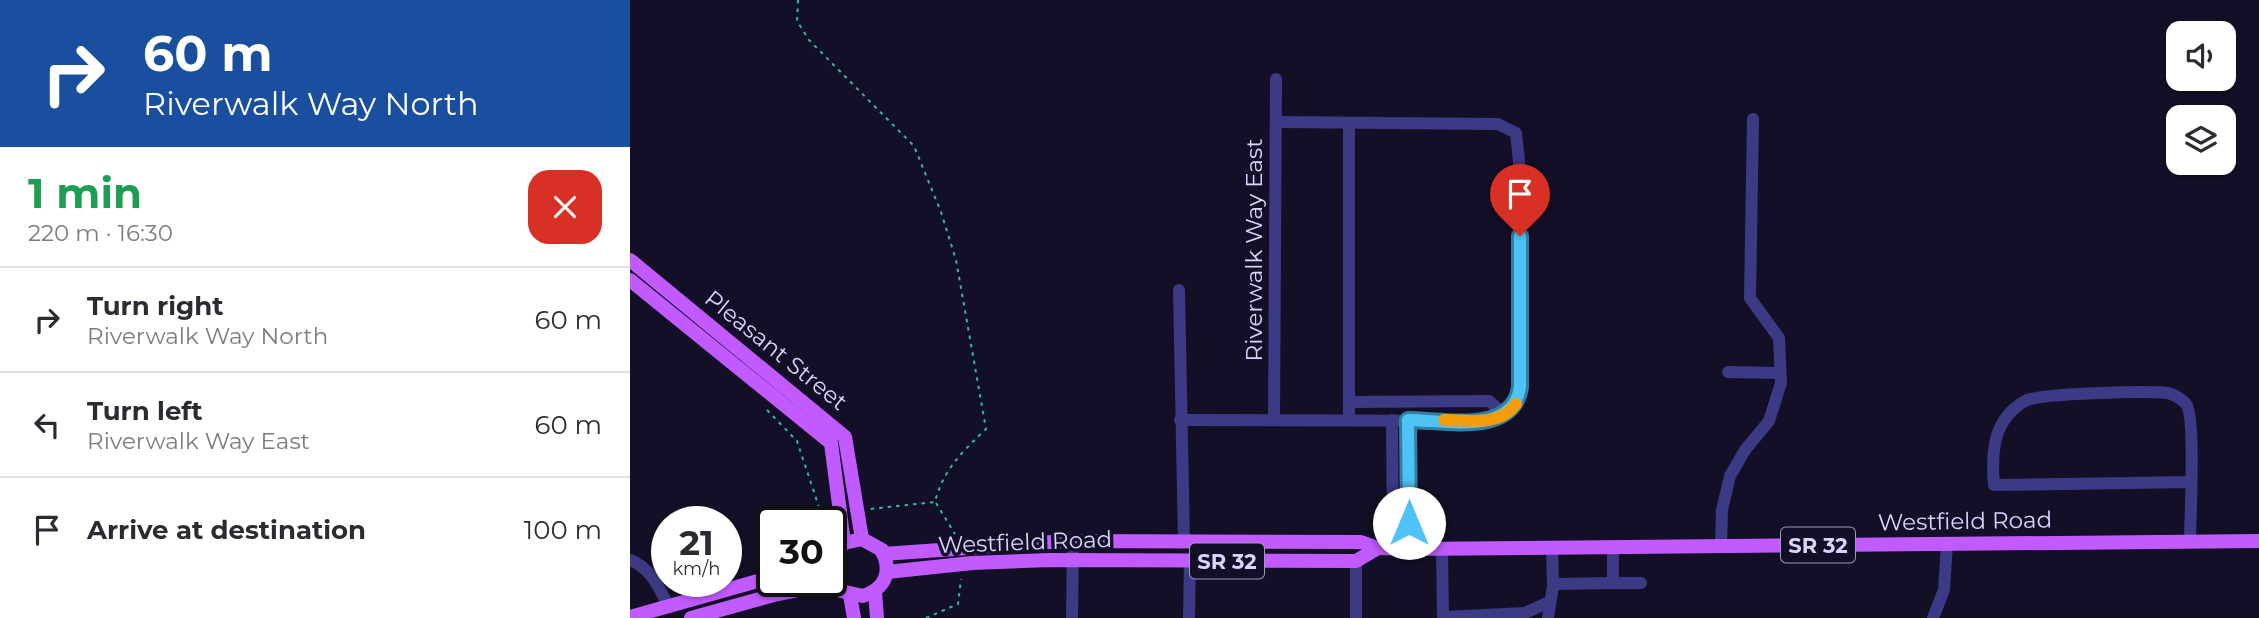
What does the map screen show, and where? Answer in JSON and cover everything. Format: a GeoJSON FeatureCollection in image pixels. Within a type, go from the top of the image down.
{"type":"FeatureCollection","features":[{"type":"Feature","properties":{"kind":"main road","name":"Pleasant Street"},"geometry":{"type":"LineString","coordinates":[[630,260],[845,437],[862,539]]}},
{"type":"Feature","properties":{"kind":"main road","name":"Pleasant Street"},"geometry":{"type":"LineString","coordinates":[[630,280],[831,443],[839,506]]}},
{"type":"Feature","properties":{"kind":"main road"},"geometry":{"type":"LineString","coordinates":[[847,542],[862,539],[873,543],[884,554],[887,572],[874,592],[877,618]]}},
{"type":"Feature","properties":{"kind":"main road","name":"Westfield Road"},"geometry":{"type":"LineString","coordinates":[[884,554],[1073,541],[1361,542],[1385,548],[1409,549],[2259,541]]}},
{"type":"Feature","properties":{"kind":"main road"},"geometry":{"type":"LineString","coordinates":[[1356,561],[1385,548]]}},
{"type":"Feature","properties":{"kind":"main road","name":"Westfield Road"},"geometry":{"type":"LineString","coordinates":[[887,572],[972,563],[1356,561]]}},
{"type":"Feature","properties":{"kind":"main road"},"geometry":{"type":"LineString","coordinates":[[630,617],[667,604],[756,581]]}},
{"type":"Feature","properties":{"kind":"main road"},"geometry":{"type":"LineString","coordinates":[[847,592],[850,595],[853,618]]}},
{"type":"Feature","properties":{"kind":"main road"},"geometry":{"type":"LineString","coordinates":[[850,595],[874,592]]}},
{"type":"Feature","properties":{"kind":"main road"},"geometry":{"type":"LineString","coordinates":[[691,618],[767,597]]}},
{"type":"Feature","properties":{"kind":"street","name":"Riverwalk Way East"},"geometry":{"type":"LineString","coordinates":[[1274,420],[1276,79]]}},
{"type":"Feature","properties":{"kind":"street"},"geometry":{"type":"LineString","coordinates":[[1721,546],[1722,510],[1730,476],[1745,450],[1769,421],[1781,383],[1779,338],[1749,298],[1753,119]]}},
{"type":"Feature","properties":{"kind":"street"},"geometry":{"type":"LineString","coordinates":[[1180,421],[1488,420],[1505,415],[1515,405],[1520,387],[1519,141],[1510,128],[1498,124],[1276,122]]}},
{"type":"Feature","properties":{"kind":"street"},"geometry":{"type":"LineString","coordinates":[[1349,124],[1349,420]]}},
{"type":"Feature","properties":{"kind":"street"},"geometry":{"type":"LineString","coordinates":[[1179,290],[1184,542]]}},
{"type":"Feature","properties":{"kind":"street"},"geometry":{"type":"LineString","coordinates":[[1728,372],[1780,373]]}},
{"type":"Feature","properties":{"kind":"street"},"geometry":{"type":"LineString","coordinates":[[2190,542],[2191,482],[2192,418],[2188,405],[2171,393],[2026,400],[2005,418],[1994,439],[1991,455],[1993,485],[2191,482]]}},
{"type":"Feature","properties":{"kind":"street"},"geometry":{"type":"LineString","coordinates":[[1438,401],[1438,420]]}},
{"type":"Feature","properties":{"kind":"street"},"geometry":{"type":"LineString","coordinates":[[1349,402],[1489,401],[1505,415]]}},
{"type":"Feature","properties":{"kind":"street"},"geometry":{"type":"LineString","coordinates":[[1385,548],[1392,420]]}},
{"type":"Feature","properties":{"kind":"street"},"geometry":{"type":"LineString","coordinates":[[1408,420],[1409,549]]}},
{"type":"Feature","properties":{"kind":"street"},"geometry":{"type":"LineString","coordinates":[[1072,618],[1073,541]]}},
{"type":"Feature","properties":{"kind":"street"},"geometry":{"type":"LineString","coordinates":[[1933,618],[1944,590],[1947,544]]}},
{"type":"Feature","properties":{"kind":"street"},"geometry":{"type":"LineString","coordinates":[[1548,618],[1553,584],[1552,547]]}},
{"type":"Feature","properties":{"kind":"street"},"geometry":{"type":"LineString","coordinates":[[1613,547],[1613,580],[1619,583]]}},
{"type":"Feature","properties":{"kind":"street"},"geometry":{"type":"LineString","coordinates":[[1442,548],[1443,617],[1525,613],[1549,602]]}},
{"type":"Feature","properties":{"kind":"street"},"geometry":{"type":"LineString","coordinates":[[630,560],[638,563],[653,577],[667,604]]}},
{"type":"Feature","properties":{"kind":"street"},"geometry":{"type":"LineString","coordinates":[[1189,618],[1190,561]]}},
{"type":"Feature","properties":{"kind":"street"},"geometry":{"type":"LineString","coordinates":[[1356,561],[1356,618]]}},
{"type":"Feature","properties":{"kind":"street"},"geometry":{"type":"LineString","coordinates":[[1553,584],[1641,583]]}},
{"type":"Feature","properties":{"kind":"path"},"geometry":{"type":"LineString","coordinates":[[798,0],[797,21],[809,40],[914,145],[941,212],[956,260],[986,429],[954,460],[940,484],[935,502],[955,533],[956,542]]}},
{"type":"Feature","properties":{"kind":"path"},"geometry":{"type":"LineString","coordinates":[[764,406],[797,441],[819,506]]}},
{"type":"Feature","properties":{"kind":"path"},"geometry":{"type":"LineString","coordinates":[[863,509],[935,502]]}},
{"type":"Feature","properties":{"kind":"path"},"geometry":{"type":"LineString","coordinates":[[926,618],[958,604],[961,579]]}},
{"type":"Feature","properties":{"kind":"slow traffic"},"geometry":{"type":"LineString","coordinates":[[1444,420],[1493,419],[1505,415],[1516,404]]}},
{"type":"Feature","properties":{"kind":"route"},"geometry":{"type":"LineString","coordinates":[[1409,523],[1408,420],[1488,420],[1505,415],[1515,405],[1519,396],[1520,236]]}}]}
